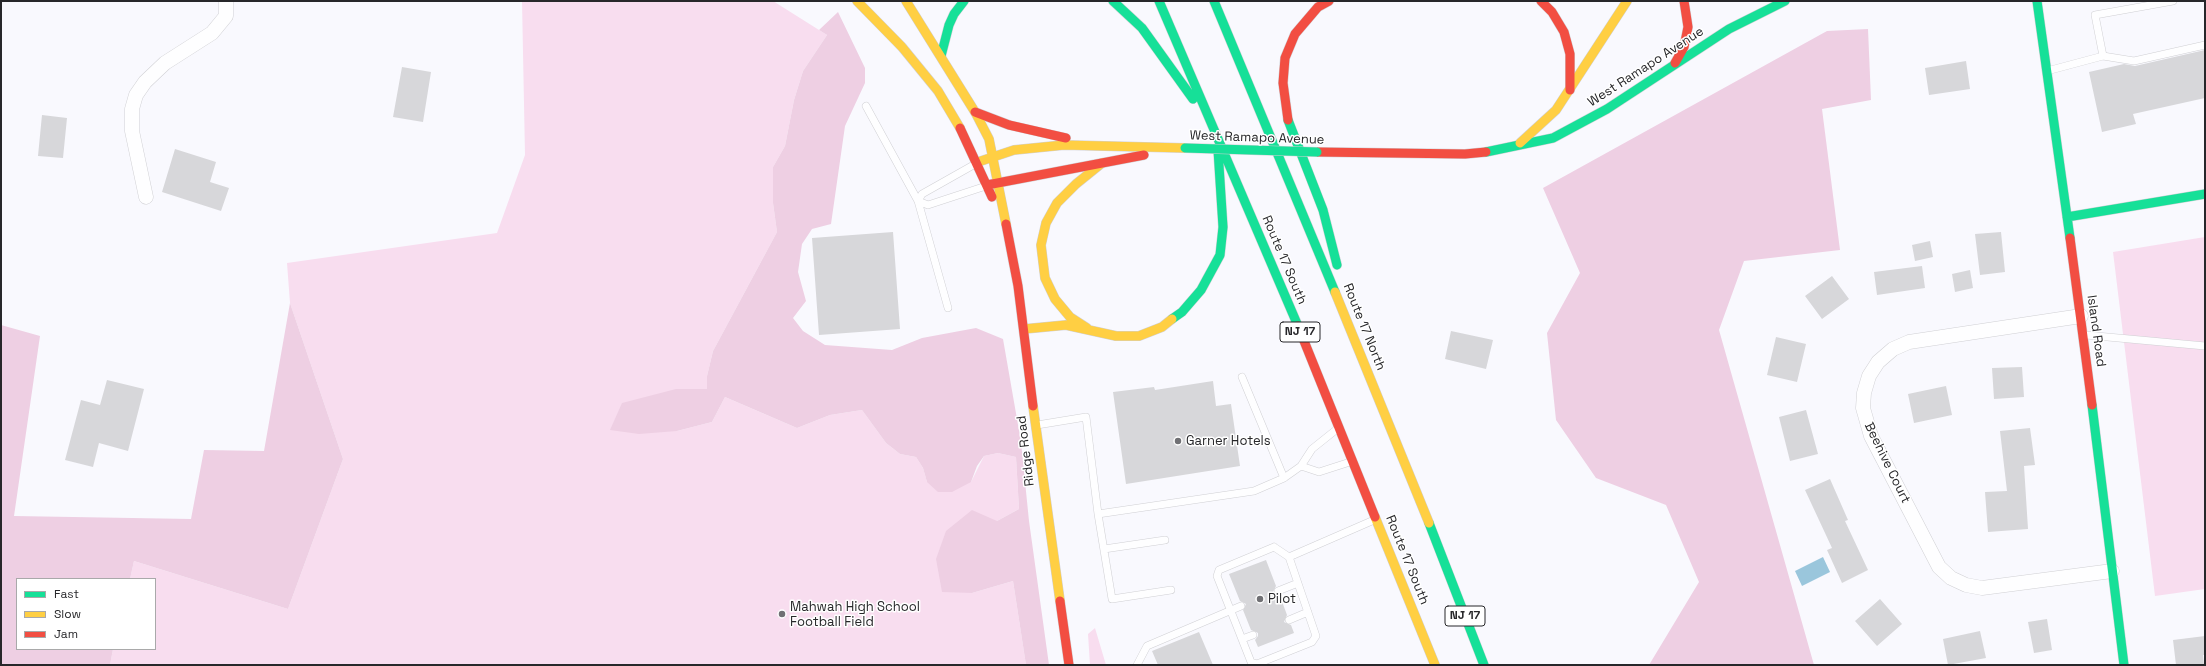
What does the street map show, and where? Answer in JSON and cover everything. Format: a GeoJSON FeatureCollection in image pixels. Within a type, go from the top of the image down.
{"type":"FeatureCollection","features":[{"type":"Feature","properties":{"kind":"main road"},"geometry":{"type":"LineString","coordinates":[[857,1],[872,14],[925,74],[956,120],[987,185]]}},
{"type":"Feature","properties":{"kind":"main road"},"geometry":{"type":"LineString","coordinates":[[906,1],[975,112],[989,139],[998,183]]}},
{"type":"Feature","properties":{"kind":"main road"},"geometry":{"type":"LineString","coordinates":[[941,56],[949,25],[954,14],[964,1]]}},
{"type":"Feature","properties":{"kind":"main road"},"geometry":{"type":"LineString","coordinates":[[1024,329],[1055,325],[1090,329],[1122,336],[1150,333],[1162,327],[1182,312],[1205,284],[1215,267],[1222,243],[1222,214],[1217,134],[1146,34],[1114,1]]}},
{"type":"Feature","properties":{"kind":"main road","name":"Route 17 South"},"geometry":{"type":"LineString","coordinates":[[1159,1],[1217,134],[1339,427],[1435,665]]}},
{"type":"Feature","properties":{"kind":"main road","name":"Route 17 North"},"geometry":{"type":"LineString","coordinates":[[1214,1],[1357,344],[1447,567],[1484,665]]}},
{"type":"Feature","properties":{"kind":"main road"},"geometry":{"type":"LineString","coordinates":[[1329,1],[1319,4],[1298,29],[1290,46],[1283,71],[1283,95],[1290,128],[1323,210],[1357,344]]}},
{"type":"Feature","properties":{"kind":"main road"},"geometry":{"type":"LineString","coordinates":[[1541,1],[1552,12],[1564,32],[1570,54],[1570,90]]}},
{"type":"Feature","properties":{"kind":"main road","name":"West Ramapo Avenue"},"geometry":{"type":"LineString","coordinates":[[1517,145],[1547,120],[1570,90],[1627,1]]}},
{"type":"Feature","properties":{"kind":"main road"},"geometry":{"type":"LineString","coordinates":[[1675,63],[1684,47],[1688,27],[1684,1]]}},
{"type":"Feature","properties":{"kind":"main road","name":"West Ramapo Avenue"},"geometry":{"type":"LineString","coordinates":[[987,185],[1185,148],[1465,154],[1501,150],[1517,145],[1553,138],[1572,129],[1607,109],[1675,63],[1749,18],[1785,1]]}},
{"type":"Feature","properties":{"kind":"main road","name":"Island Road"},"geometry":{"type":"LineString","coordinates":[[2037,1],[2081,316],[2124,665]]}},
{"type":"Feature","properties":{"kind":"main road"},"geometry":{"type":"LineString","coordinates":[[975,112],[1032,131],[1120,145]]}},
{"type":"Feature","properties":{"kind":"main road"},"geometry":{"type":"LineString","coordinates":[[977,163],[992,156],[1027,148],[1064,145],[1120,145],[1185,148]]}},
{"type":"Feature","properties":{"kind":"main road"},"geometry":{"type":"LineString","coordinates":[[1090,329],[1070,317],[1055,298],[1045,278],[1041,244],[1046,223],[1057,203],[1076,184],[1102,163]]}},
{"type":"Feature","properties":{"kind":"main road","name":"Ridge Road"},"geometry":{"type":"LineString","coordinates":[[998,183],[1024,329],[1069,665]]}},
{"type":"Feature","properties":{"kind":"main road","name":"Ridge Road"},"geometry":{"type":"LineString","coordinates":[[987,185],[1008,233]]}},
{"type":"Feature","properties":{"kind":"main road"},"geometry":{"type":"LineString","coordinates":[[2067,216],[2205,194]]}},
{"type":"Feature","properties":{"kind":"street"},"geometry":{"type":"LineString","coordinates":[[146,197],[132,131],[132,109],[136,95],[145,82],[165,63],[212,33],[226,16],[226,1]]}},
{"type":"Feature","properties":{"kind":"street","name":"Beehive Court"},"geometry":{"type":"LineString","coordinates":[[2081,316],[1909,342],[1893,350],[1878,362],[1869,376],[1864,393],[1863,408],[1871,436],[1939,567],[1951,578],[1966,586],[1982,588],[2112,571]]}},
{"type":"Feature","properties":{"kind":"lane"},"geometry":{"type":"LineString","coordinates":[[2103,56],[2095,15],[2173,1]]}},
{"type":"Feature","properties":{"kind":"lane"},"geometry":{"type":"LineString","coordinates":[[2046,71],[2103,56],[2134,61],[2205,45]]}},
{"type":"Feature","properties":{"kind":"lane"},"geometry":{"type":"LineString","coordinates":[[866,106],[918,201],[948,308]]}},
{"type":"Feature","properties":{"kind":"lane"},"geometry":{"type":"LineString","coordinates":[[918,201],[922,194],[977,163]]}},
{"type":"Feature","properties":{"kind":"lane"},"geometry":{"type":"LineString","coordinates":[[918,201],[928,205],[987,185]]}},
{"type":"Feature","properties":{"kind":"lane"},"geometry":{"type":"LineString","coordinates":[[2083,335],[2205,346]]}},
{"type":"Feature","properties":{"kind":"lane"},"geometry":{"type":"LineString","coordinates":[[1242,377],[1284,478]]}},
{"type":"Feature","properties":{"kind":"lane"},"geometry":{"type":"LineString","coordinates":[[1036,425],[1086,417],[1098,514],[1112,599],[1171,590]]}},
{"type":"Feature","properties":{"kind":"lane"},"geometry":{"type":"LineString","coordinates":[[1098,514],[1254,491],[1284,478],[1301,466],[1312,449],[1339,427]]}},
{"type":"Feature","properties":{"kind":"lane"},"geometry":{"type":"LineString","coordinates":[[1301,466],[1319,472],[1352,461]]}},
{"type":"Feature","properties":{"kind":"lane"},"geometry":{"type":"LineString","coordinates":[[1289,557],[1376,519]]}},
{"type":"Feature","properties":{"kind":"lane"},"geometry":{"type":"LineString","coordinates":[[1104,549],[1165,540]]}},
{"type":"Feature","properties":{"kind":"lane"},"geometry":{"type":"LineString","coordinates":[[1274,548],[1289,557],[1298,583],[1316,636],[1312,642],[1257,664],[1251,662],[1217,576],[1219,570],[1274,548]]}},
{"type":"Feature","properties":{"kind":"lane"},"geometry":{"type":"LineString","coordinates":[[1278,591],[1298,583]]}},
{"type":"Feature","properties":{"kind":"lane"},"geometry":{"type":"LineString","coordinates":[[1137,665],[1147,646],[1242,606]]}},
{"type":"Feature","properties":{"kind":"lane"},"geometry":{"type":"LineString","coordinates":[[1289,620],[1308,612]]}},
{"type":"Feature","properties":{"kind":"lane"},"geometry":{"type":"LineString","coordinates":[[1242,639],[1253,635]]}},
{"type":"Feature","properties":{"kind":"shaded area"},"geometry":{"type":"Polygon","coordinates":[[[522,1],[773,1],[827,35],[803,71],[794,100],[785,146],[773,167],[773,203],[777,232],[713,351],[707,376],[707,390],[676,389],[677,431],[712,422],[725,397],[797,428],[830,415],[862,410],[886,443],[900,454],[916,457],[923,468],[927,482],[971,482],[984,456],[998,453],[1016,457],[1019,509],[997,521],[972,593],[1013,581],[1026,665],[110,665],[113,650],[156,650],[156,578],[130,578],[134,561],[288,609],[343,459],[290,303],[287,263],[497,233],[525,155],[522,1]]]}},
{"type":"Feature","properties":{"kind":"shaded area"},"geometry":{"type":"Polygon","coordinates":[[[838,12],[865,68],[865,83],[845,126],[831,224],[812,229],[802,244],[798,272],[806,301],[793,318],[803,331],[825,345],[892,350],[922,338],[976,328],[1003,339],[1021,442],[1029,521],[1049,665],[1026,665],[1013,581],[972,593],[942,592],[936,559],[946,531],[972,510],[997,521],[1019,509],[1016,457],[998,453],[984,456],[977,466],[971,482],[952,492],[938,492],[927,482],[923,468],[916,457],[900,454],[886,443],[862,410],[830,415],[797,428],[725,397],[712,422],[677,431],[639,434],[610,430],[622,403],[676,389],[707,389],[707,376],[713,351],[777,232],[773,203],[773,167],[785,146],[794,100],[803,71],[827,35],[819,30],[838,12]]]}},
{"type":"Feature","properties":{"kind":"shaded area"},"geometry":{"type":"Polygon","coordinates":[[[1868,29],[1871,100],[1822,109],[1840,250],[1744,261],[1719,330],[1814,665],[1649,665],[1699,582],[1666,505],[1596,478],[1556,420],[1547,333],[1580,273],[1543,188],[1827,31],[1868,29]]]}},
{"type":"Feature","properties":{"kind":"shaded area"},"geometry":{"type":"Polygon","coordinates":[[[2205,237],[2205,589],[2155,596],[2113,252],[2205,237]]]}},
{"type":"Feature","properties":{"kind":"shaded area"},"geometry":{"type":"Polygon","coordinates":[[[290,303],[343,459],[288,609],[134,561],[130,578],[16,578],[16,650],[113,650],[110,665],[1,665],[1,325],[40,336],[14,516],[191,519],[204,450],[264,451],[290,303]]]}},
{"type":"Feature","properties":{"kind":"shaded area"},"geometry":{"type":"Polygon","coordinates":[[[1095,628],[1106,665],[1090,665],[1088,634],[1095,628]]]}},
{"type":"Feature","properties":{"kind":"water"},"geometry":{"type":"Polygon","coordinates":[[[1823,557],[1830,572],[1802,586],[1795,571],[1823,557]]]}},
{"type":"Feature","properties":{"kind":"building"},"geometry":{"type":"Polygon","coordinates":[[[2205,50],[2205,98],[2133,114],[2136,124],[2102,132],[2089,72],[2124,64],[2135,66],[2205,50]]]}},
{"type":"Feature","properties":{"kind":"building"},"geometry":{"type":"Polygon","coordinates":[[[1966,61],[1970,89],[1929,95],[1925,68],[1966,61]]]}},
{"type":"Feature","properties":{"kind":"building"},"geometry":{"type":"Polygon","coordinates":[[[402,67],[431,72],[423,122],[393,117],[402,67]]]}},
{"type":"Feature","properties":{"kind":"building"},"geometry":{"type":"Polygon","coordinates":[[[42,115],[67,118],[63,158],[38,156],[42,115]]]}},
{"type":"Feature","properties":{"kind":"building"},"geometry":{"type":"Polygon","coordinates":[[[175,149],[216,162],[210,182],[229,188],[221,211],[162,192],[175,149]]]}},
{"type":"Feature","properties":{"kind":"building"},"geometry":{"type":"Polygon","coordinates":[[[893,232],[900,329],[819,335],[812,238],[893,232]]]}},
{"type":"Feature","properties":{"kind":"building"},"geometry":{"type":"Polygon","coordinates":[[[2001,232],[2005,272],[1980,275],[1975,234],[2001,232]]]}},
{"type":"Feature","properties":{"kind":"building"},"geometry":{"type":"Polygon","coordinates":[[[1930,241],[1933,257],[1915,261],[1912,245],[1930,241]]]}},
{"type":"Feature","properties":{"kind":"building"},"geometry":{"type":"Polygon","coordinates":[[[1922,266],[1925,288],[1877,295],[1874,272],[1922,266]]]}},
{"type":"Feature","properties":{"kind":"building"},"geometry":{"type":"Polygon","coordinates":[[[1970,270],[1973,288],[1955,292],[1952,274],[1970,270]]]}},
{"type":"Feature","properties":{"kind":"building"},"geometry":{"type":"Polygon","coordinates":[[[1832,276],[1849,299],[1822,319],[1805,296],[1832,276]]]}},
{"type":"Feature","properties":{"kind":"building"},"geometry":{"type":"Polygon","coordinates":[[[1451,331],[1493,340],[1486,369],[1445,359],[1451,331]]]}},
{"type":"Feature","properties":{"kind":"building"},"geometry":{"type":"Polygon","coordinates":[[[1776,337],[1806,344],[1797,382],[1767,375],[1776,337]]]}},
{"type":"Feature","properties":{"kind":"building"},"geometry":{"type":"Polygon","coordinates":[[[2022,367],[2024,397],[1994,399],[1992,368],[2022,367]]]}},
{"type":"Feature","properties":{"kind":"building"},"geometry":{"type":"Polygon","coordinates":[[[107,380],[144,389],[128,451],[99,443],[93,467],[65,460],[81,400],[100,405],[107,380]]]}},
{"type":"Feature","properties":{"kind":"building","name":"Garner Hotels"},"geometry":{"type":"Polygon","coordinates":[[[1213,381],[1216,406],[1231,404],[1240,466],[1126,484],[1113,392],[1154,387],[1155,390],[1213,381]]]}},
{"type":"Feature","properties":{"kind":"building"},"geometry":{"type":"Polygon","coordinates":[[[1946,386],[1952,415],[1914,423],[1908,394],[1946,386]]]}},
{"type":"Feature","properties":{"kind":"building"},"geometry":{"type":"Polygon","coordinates":[[[1806,410],[1818,454],[1790,461],[1779,417],[1806,410]]]}},
{"type":"Feature","properties":{"kind":"building"},"geometry":{"type":"Polygon","coordinates":[[[2030,428],[2035,465],[2024,466],[2028,529],[1988,532],[1985,492],[2007,491],[2000,431],[2030,428]]]}},
{"type":"Feature","properties":{"kind":"building"},"geometry":{"type":"Polygon","coordinates":[[[1830,479],[1848,520],[1845,521],[1868,570],[1842,583],[1827,550],[1832,548],[1805,490],[1830,479]]]}},
{"type":"Feature","properties":{"kind":"building"},"geometry":{"type":"Polygon","coordinates":[[[1266,560],[1276,586],[1273,592],[1280,596],[1287,615],[1284,622],[1291,625],[1294,633],[1258,647],[1255,640],[1258,633],[1251,630],[1243,610],[1246,604],[1240,601],[1229,574],[1266,560]]]}},
{"type":"Feature","properties":{"kind":"building"},"geometry":{"type":"Polygon","coordinates":[[[1880,599],[1902,624],[1877,646],[1855,621],[1880,599]]]}},
{"type":"Feature","properties":{"kind":"building"},"geometry":{"type":"Polygon","coordinates":[[[2047,619],[2052,650],[2034,653],[2028,622],[2047,619]]]}},
{"type":"Feature","properties":{"kind":"building"},"geometry":{"type":"Polygon","coordinates":[[[1980,631],[1986,658],[1948,665],[1943,639],[1980,631]]]}},
{"type":"Feature","properties":{"kind":"building"},"geometry":{"type":"Polygon","coordinates":[[[1199,632],[1213,665],[1158,665],[1152,651],[1199,632]]]}},
{"type":"Feature","properties":{"kind":"building"},"geometry":{"type":"Polygon","coordinates":[[[2205,636],[2205,655],[2203,655],[2204,665],[2176,665],[2173,640],[2205,636]]]}},
{"type":"Feature","properties":{"kind":"traffic: fast"},"geometry":{"type":"LineString","coordinates":[[941,56],[949,25],[954,14],[964,1]]}},
{"type":"Feature","properties":{"kind":"traffic: fast"},"geometry":{"type":"LineString","coordinates":[[1113,1],[1142,28],[1193,99]]}},
{"type":"Feature","properties":{"kind":"traffic: fast"},"geometry":{"type":"LineString","coordinates":[[1159,1],[1298,326]]}},
{"type":"Feature","properties":{"kind":"traffic: fast"},"geometry":{"type":"LineString","coordinates":[[1214,1],[1335,292]]}},
{"type":"Feature","properties":{"kind":"traffic: fast"},"geometry":{"type":"LineString","coordinates":[[1486,152],[1553,138],[1607,109],[1729,29],[1785,1]]}},
{"type":"Feature","properties":{"kind":"traffic: fast"},"geometry":{"type":"LineString","coordinates":[[2037,1],[2070,238]]}},
{"type":"Feature","properties":{"kind":"traffic: fast"},"geometry":{"type":"LineString","coordinates":[[1288,120],[1323,210],[1337,265]]}},
{"type":"Feature","properties":{"kind":"traffic: fast"},"geometry":{"type":"LineString","coordinates":[[1185,148],[1317,152]]}},
{"type":"Feature","properties":{"kind":"traffic: fast"},"geometry":{"type":"LineString","coordinates":[[1172,319],[1182,312],[1201,290],[1220,255],[1223,227],[1218,150]]}},
{"type":"Feature","properties":{"kind":"traffic: fast"},"geometry":{"type":"LineString","coordinates":[[2067,217],[2205,194]]}},
{"type":"Feature","properties":{"kind":"traffic: fast"},"geometry":{"type":"LineString","coordinates":[[2092,405],[2124,665]]}},
{"type":"Feature","properties":{"kind":"traffic: fast"},"geometry":{"type":"LineString","coordinates":[[1429,523],[1484,665]]}},
{"type":"Feature","properties":{"kind":"traffic: slow"},"geometry":{"type":"LineString","coordinates":[[857,1],[902,47],[938,91],[960,128]]}},
{"type":"Feature","properties":{"kind":"traffic: slow"},"geometry":{"type":"LineString","coordinates":[[906,1],[975,112],[989,139],[1006,224]]}},
{"type":"Feature","properties":{"kind":"traffic: slow"},"geometry":{"type":"LineString","coordinates":[[1520,143],[1556,110],[1627,1]]}},
{"type":"Feature","properties":{"kind":"traffic: slow"},"geometry":{"type":"LineString","coordinates":[[981,161],[1014,150],[1064,145],[1185,148]]}},
{"type":"Feature","properties":{"kind":"traffic: slow"},"geometry":{"type":"LineString","coordinates":[[1087,328],[1070,317],[1055,299],[1045,278],[1041,245],[1046,223],[1057,203],[1076,184],[1102,163]]}},
{"type":"Feature","properties":{"kind":"traffic: slow"},"geometry":{"type":"LineString","coordinates":[[1335,292],[1429,523]]}},
{"type":"Feature","properties":{"kind":"traffic: slow"},"geometry":{"type":"LineString","coordinates":[[1024,329],[1066,325],[1116,336],[1139,336],[1162,327],[1172,319]]}},
{"type":"Feature","properties":{"kind":"traffic: slow"},"geometry":{"type":"LineString","coordinates":[[1033,406],[1060,601]]}},
{"type":"Feature","properties":{"kind":"traffic: slow"},"geometry":{"type":"LineString","coordinates":[[1375,517],[1435,665]]}},
{"type":"Feature","properties":{"kind":"traffic: jam"},"geometry":{"type":"LineString","coordinates":[[1288,120],[1283,83],[1285,58],[1295,34],[1318,7],[1329,1]]}},
{"type":"Feature","properties":{"kind":"traffic: jam"},"geometry":{"type":"LineString","coordinates":[[1541,1],[1552,12],[1564,32],[1570,54],[1570,90]]}},
{"type":"Feature","properties":{"kind":"traffic: jam"},"geometry":{"type":"LineString","coordinates":[[1675,63],[1684,47],[1688,27],[1684,1]]}},
{"type":"Feature","properties":{"kind":"traffic: jam"},"geometry":{"type":"LineString","coordinates":[[975,112],[1009,125],[1066,138]]}},
{"type":"Feature","properties":{"kind":"traffic: jam"},"geometry":{"type":"LineString","coordinates":[[960,128],[992,197]]}},
{"type":"Feature","properties":{"kind":"traffic: jam"},"geometry":{"type":"LineString","coordinates":[[1317,152],[1465,154],[1486,152]]}},
{"type":"Feature","properties":{"kind":"traffic: jam"},"geometry":{"type":"LineString","coordinates":[[987,185],[1144,155]]}},
{"type":"Feature","properties":{"kind":"traffic: jam"},"geometry":{"type":"LineString","coordinates":[[1006,224],[1018,286],[1033,406]]}},
{"type":"Feature","properties":{"kind":"traffic: jam"},"geometry":{"type":"LineString","coordinates":[[2070,238],[2092,405]]}},
{"type":"Feature","properties":{"kind":"traffic: jam"},"geometry":{"type":"LineString","coordinates":[[1298,326],[1375,517]]}},
{"type":"Feature","properties":{"kind":"traffic: jam"},"geometry":{"type":"LineString","coordinates":[[1060,601],[1069,665]]}},
{"type":"Feature","properties":{"kind":"place","name":"Garner Hotels"},"geometry":{"type":"Point","coordinates":[1178,441]}},
{"type":"Feature","properties":{"kind":"place","name":"Pilot"},"geometry":{"type":"Point","coordinates":[1260,599]}},
{"type":"Feature","properties":{"kind":"place","name":"Mahwah High School Football Field"},"geometry":{"type":"Point","coordinates":[782,614]}}]}
